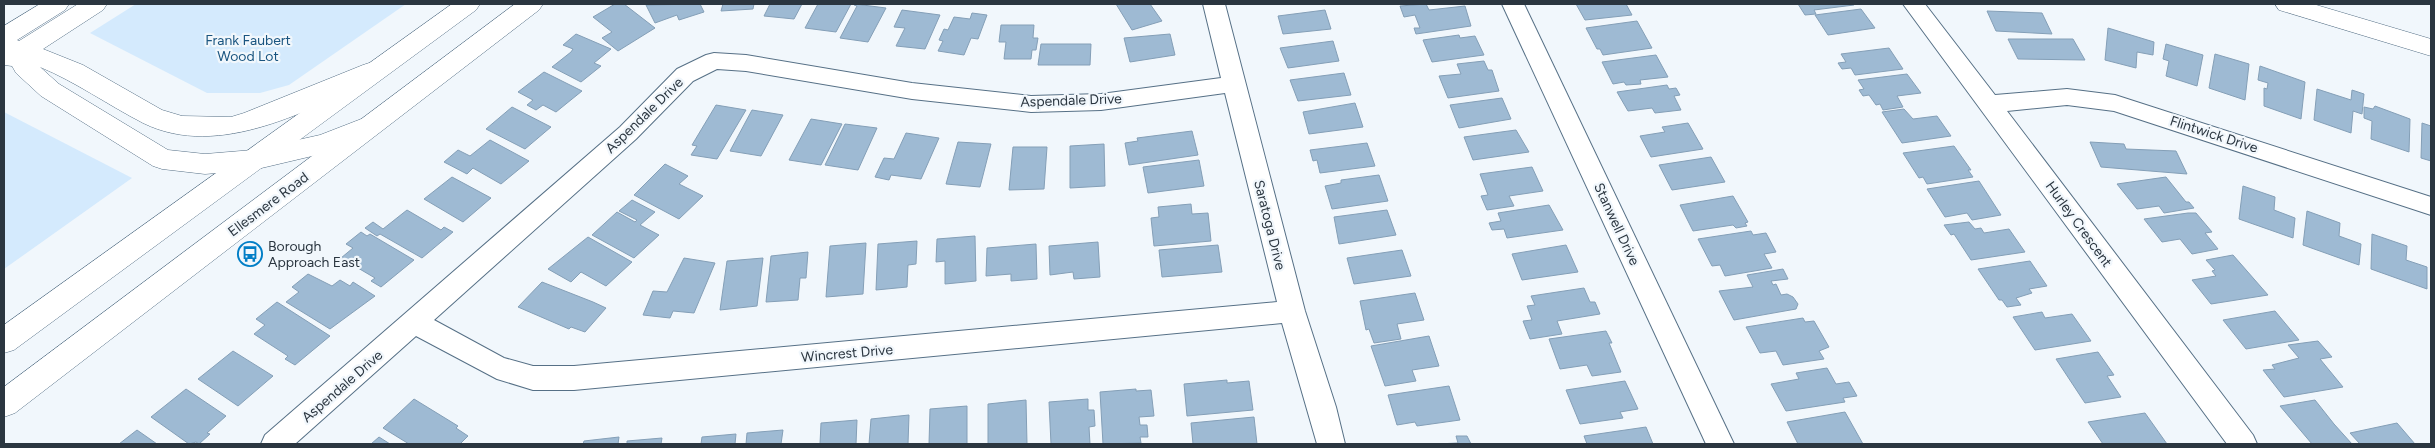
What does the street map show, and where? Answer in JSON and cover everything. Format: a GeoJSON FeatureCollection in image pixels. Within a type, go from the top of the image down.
{"type":"FeatureCollection","features":[{"type":"Feature","properties":{"kind":"main road"},"geometry":{"type":"LineString","coordinates":[[8,49],[57,4]]}},
{"type":"Feature","properties":{"kind":"main road"},"geometry":{"type":"LineString","coordinates":[[8,49],[95,4]]}},
{"type":"Feature","properties":{"kind":"main road"},"geometry":{"type":"LineString","coordinates":[[4,341],[468,4]]}},
{"type":"Feature","properties":{"kind":"main road","name":"Ellesmere Road"},"geometry":{"type":"LineString","coordinates":[[4,404],[531,4]]}},
{"type":"Feature","properties":{"kind":"main road"},"geometry":{"type":"LineString","coordinates":[[2287,4],[2431,48]]}},
{"type":"Feature","properties":{"kind":"main road"},"geometry":{"type":"LineString","coordinates":[[8,49],[41,56],[74,71],[154,117],[182,125],[231,126],[250,121],[301,102],[379,68]]}},
{"type":"Feature","properties":{"kind":"main road"},"geometry":{"type":"LineString","coordinates":[[8,49],[50,90],[162,159],[205,164],[253,160],[325,143],[374,123]]}},
{"type":"Feature","properties":{"kind":"street","name":"Saratoga Drive"},"geometry":{"type":"LineString","coordinates":[[1214,4],[1292,311],[1322,407],[1331,444]]}},
{"type":"Feature","properties":{"kind":"street","name":"Stanwell Drive"},"geometry":{"type":"LineString","coordinates":[[1513,4],[1720,444]]}},
{"type":"Feature","properties":{"kind":"street","name":"Hurley Crescent"},"geometry":{"type":"LineString","coordinates":[[1914,4],[2243,444]]}},
{"type":"Feature","properties":{"kind":"street","name":"Aspendale Drive"},"geometry":{"type":"LineString","coordinates":[[275,444],[628,133],[685,75],[714,61],[746,63],[912,91],[1031,104],[1101,102],[1234,84]]}},
{"type":"Feature","properties":{"kind":"street","name":"Flintwick Drive"},"geometry":{"type":"LineString","coordinates":[[1990,104],[2067,97],[2115,103],[2431,206]]}},
{"type":"Feature","properties":{"kind":"street","name":"Wincrest Drive"},"geometry":{"type":"LineString","coordinates":[[415,322],[497,368],[533,378],[574,378],[1292,311]]}},
{"type":"Feature","properties":{"kind":"green space","name":"Frank Faubert Wood Lot"},"geometry":{"type":"Polygon","coordinates":[[[136,4],[406,4],[289,85],[260,93],[207,93],[90,33],[136,4]]]}},
{"type":"Feature","properties":{"kind":"green space"},"geometry":{"type":"Polygon","coordinates":[[[4,112],[132,178],[4,269],[4,112]]]}},
{"type":"Feature","properties":{"kind":"building"},"geometry":{"type":"Polygon","coordinates":[[[615,4],[624,4],[655,28],[618,51],[602,38],[612,32],[593,17],[615,4]]]}},
{"type":"Feature","properties":{"kind":"building"},"geometry":{"type":"Polygon","coordinates":[[[700,4],[704,12],[679,20],[677,15],[655,23],[646,5],[700,4]]]}},
{"type":"Feature","properties":{"kind":"building"},"geometry":{"type":"Polygon","coordinates":[[[723,4],[754,4],[753,9],[721,11],[723,4]]]}},
{"type":"Feature","properties":{"kind":"building"},"geometry":{"type":"Polygon","coordinates":[[[770,4],[802,4],[794,19],[764,16],[770,4]]]}},
{"type":"Feature","properties":{"kind":"building"},"geometry":{"type":"Polygon","coordinates":[[[818,4],[851,4],[836,32],[805,28],[818,4]]]}},
{"type":"Feature","properties":{"kind":"building"},"geometry":{"type":"Polygon","coordinates":[[[855,4],[886,8],[868,42],[840,38],[857,6],[855,4]]]}},
{"type":"Feature","properties":{"kind":"building"},"geometry":{"type":"Polygon","coordinates":[[[1116,4],[1150,4],[1162,21],[1132,30],[1116,4]]]}},
{"type":"Feature","properties":{"kind":"building"},"geometry":{"type":"Polygon","coordinates":[[[1426,4],[1429,10],[1465,6],[1471,26],[1416,34],[1414,28],[1420,28],[1415,15],[1404,17],[1400,6],[1426,4]]]}},
{"type":"Feature","properties":{"kind":"building"},"geometry":{"type":"Polygon","coordinates":[[[1576,4],[1626,4],[1632,15],[1585,20],[1576,4]]]}},
{"type":"Feature","properties":{"kind":"building"},"geometry":{"type":"Polygon","coordinates":[[[1798,4],[1854,5],[1814,10],[1816,14],[1805,15],[1798,4]]]}},
{"type":"Feature","properties":{"kind":"building"},"geometry":{"type":"Polygon","coordinates":[[[1861,9],[1875,28],[1828,35],[1815,15],[1861,9]]]}},
{"type":"Feature","properties":{"kind":"building"},"geometry":{"type":"Polygon","coordinates":[[[902,10],[940,15],[925,49],[896,46],[905,28],[894,27],[902,10]]]}},
{"type":"Feature","properties":{"kind":"building"},"geometry":{"type":"Polygon","coordinates":[[[1325,10],[1331,29],[1283,34],[1278,16],[1325,10]]]}},
{"type":"Feature","properties":{"kind":"building"},"geometry":{"type":"Polygon","coordinates":[[[1987,11],[2042,13],[2052,34],[1996,31],[1987,11]]]}},
{"type":"Feature","properties":{"kind":"building"},"geometry":{"type":"Polygon","coordinates":[[[972,13],[987,15],[978,39],[971,38],[964,55],[938,51],[943,41],[939,40],[944,29],[948,30],[954,17],[970,19],[972,13]]]}},
{"type":"Feature","properties":{"kind":"building"},"geometry":{"type":"Polygon","coordinates":[[[1637,21],[1652,48],[1603,55],[1600,49],[1597,49],[1586,28],[1637,21]]]}},
{"type":"Feature","properties":{"kind":"building"},"geometry":{"type":"Polygon","coordinates":[[[1001,25],[1034,25],[1033,38],[1038,38],[1036,50],[1032,50],[1031,59],[1004,59],[1006,42],[999,42],[1001,25]]]}},
{"type":"Feature","properties":{"kind":"building"},"geometry":{"type":"Polygon","coordinates":[[[2108,28],[2154,42],[2153,55],[2137,52],[2136,68],[2105,60],[2108,28]]]}},
{"type":"Feature","properties":{"kind":"building"},"geometry":{"type":"Polygon","coordinates":[[[576,34],[611,49],[594,63],[601,66],[581,82],[552,67],[571,52],[573,49],[563,45],[576,34]]]}},
{"type":"Feature","properties":{"kind":"building"},"geometry":{"type":"Polygon","coordinates":[[[1170,34],[1175,55],[1130,62],[1124,38],[1170,34]]]}},
{"type":"Feature","properties":{"kind":"building"},"geometry":{"type":"Polygon","coordinates":[[[1459,35],[1460,38],[1475,36],[1484,55],[1432,62],[1423,40],[1459,35]]]}},
{"type":"Feature","properties":{"kind":"building"},"geometry":{"type":"Polygon","coordinates":[[[2008,39],[2073,39],[2085,60],[2018,59],[2008,39]]]}},
{"type":"Feature","properties":{"kind":"building"},"geometry":{"type":"Polygon","coordinates":[[[1333,41],[1339,61],[1288,68],[1280,48],[1333,41]]]}},
{"type":"Feature","properties":{"kind":"building"},"geometry":{"type":"Polygon","coordinates":[[[1041,44],[1091,44],[1090,65],[1038,65],[1041,44]]]}},
{"type":"Feature","properties":{"kind":"building"},"geometry":{"type":"Polygon","coordinates":[[[2166,44],[2203,55],[2197,86],[2166,76],[2169,61],[2163,59],[2166,44]]]}},
{"type":"Feature","properties":{"kind":"building"},"geometry":{"type":"Polygon","coordinates":[[[1889,48],[1903,69],[1855,75],[1851,68],[1842,69],[1838,63],[1846,62],[1841,54],[1889,48]]]}},
{"type":"Feature","properties":{"kind":"building"},"geometry":{"type":"Polygon","coordinates":[[[2215,54],[2249,64],[2245,100],[2209,88],[2215,54]]]}},
{"type":"Feature","properties":{"kind":"building"},"geometry":{"type":"Polygon","coordinates":[[[1656,55],[1668,77],[1640,80],[1641,84],[1626,85],[1624,82],[1613,84],[1602,62],[1656,55]]]}},
{"type":"Feature","properties":{"kind":"building"},"geometry":{"type":"Polygon","coordinates":[[[1484,61],[1488,70],[1492,70],[1499,91],[1448,98],[1439,76],[1461,74],[1457,64],[1484,61]]]}},
{"type":"Feature","properties":{"kind":"building"},"geometry":{"type":"Polygon","coordinates":[[[2260,66],[2305,82],[2301,119],[2264,106],[2264,88],[2267,89],[2268,83],[2258,80],[2260,66]]]}},
{"type":"Feature","properties":{"kind":"building"},"geometry":{"type":"Polygon","coordinates":[[[544,72],[582,91],[556,112],[543,105],[536,110],[527,105],[533,100],[518,92],[544,72]]]}},
{"type":"Feature","properties":{"kind":"building"},"geometry":{"type":"Polygon","coordinates":[[[1344,73],[1351,95],[1298,101],[1290,80],[1344,73]]]}},
{"type":"Feature","properties":{"kind":"building"},"geometry":{"type":"Polygon","coordinates":[[[1907,74],[1921,93],[1897,96],[1903,107],[1883,110],[1880,104],[1876,105],[1869,95],[1863,96],[1859,90],[1864,89],[1858,80],[1907,74]]]}},
{"type":"Feature","properties":{"kind":"building"},"geometry":{"type":"Polygon","coordinates":[[[1667,85],[1669,89],[1676,88],[1680,95],[1674,96],[1681,110],[1655,113],[1652,108],[1628,111],[1617,92],[1667,85]]]}},
{"type":"Feature","properties":{"kind":"building"},"geometry":{"type":"Polygon","coordinates":[[[2317,89],[2351,100],[2352,90],[2364,94],[2362,114],[2353,111],[2351,133],[2314,120],[2317,89]]]}},
{"type":"Feature","properties":{"kind":"building"},"geometry":{"type":"Polygon","coordinates":[[[1502,98],[1511,119],[1459,128],[1450,105],[1502,98]]]}},
{"type":"Feature","properties":{"kind":"building"},"geometry":{"type":"Polygon","coordinates":[[[1355,103],[1363,127],[1309,134],[1303,112],[1355,103]]]}},
{"type":"Feature","properties":{"kind":"building"},"geometry":{"type":"Polygon","coordinates":[[[716,105],[746,110],[717,159],[691,155],[697,146],[692,145],[716,105]]]}},
{"type":"Feature","properties":{"kind":"building"},"geometry":{"type":"Polygon","coordinates":[[[2375,106],[2410,119],[2409,152],[2371,139],[2372,121],[2364,118],[2364,107],[2373,109],[2375,106]]]}},
{"type":"Feature","properties":{"kind":"building"},"geometry":{"type":"Polygon","coordinates":[[[512,107],[551,127],[525,149],[486,129],[512,107]]]}},
{"type":"Feature","properties":{"kind":"building"},"geometry":{"type":"Polygon","coordinates":[[[1904,109],[1913,119],[1937,116],[1951,136],[1902,143],[1882,112],[1904,109]]]}},
{"type":"Feature","properties":{"kind":"building"},"geometry":{"type":"Polygon","coordinates":[[[752,110],[783,115],[761,156],[730,151],[752,110]]]}},
{"type":"Feature","properties":{"kind":"building"},"geometry":{"type":"Polygon","coordinates":[[[811,119],[842,124],[821,165],[789,160],[811,119]]]}},
{"type":"Feature","properties":{"kind":"building"},"geometry":{"type":"Polygon","coordinates":[[[1688,123],[1703,149],[1651,157],[1640,136],[1665,132],[1662,127],[1688,123]]]}},
{"type":"Feature","properties":{"kind":"building"},"geometry":{"type":"Polygon","coordinates":[[[2422,123],[2431,126],[2431,161],[2421,158],[2422,123]]]}},
{"type":"Feature","properties":{"kind":"building"},"geometry":{"type":"Polygon","coordinates":[[[845,124],[877,128],[858,170],[825,165],[845,124]]]}},
{"type":"Feature","properties":{"kind":"building"},"geometry":{"type":"Polygon","coordinates":[[[1516,130],[1529,152],[1473,160],[1464,137],[1516,130]]]}},
{"type":"Feature","properties":{"kind":"building"},"geometry":{"type":"Polygon","coordinates":[[[1192,131],[1198,155],[1129,165],[1125,143],[1138,141],[1137,138],[1192,131]]]}},
{"type":"Feature","properties":{"kind":"building"},"geometry":{"type":"Polygon","coordinates":[[[906,133],[939,138],[921,179],[891,175],[889,180],[875,177],[884,158],[894,159],[906,133]]]}},
{"type":"Feature","properties":{"kind":"building"},"geometry":{"type":"Polygon","coordinates":[[[490,140],[529,161],[501,184],[473,168],[467,174],[444,162],[458,150],[470,156],[490,140]]]}},
{"type":"Feature","properties":{"kind":"building"},"geometry":{"type":"Polygon","coordinates":[[[958,142],[991,144],[980,187],[946,184],[958,142]]]}},
{"type":"Feature","properties":{"kind":"building"},"geometry":{"type":"Polygon","coordinates":[[[2090,142],[2124,144],[2126,149],[2176,151],[2187,174],[2101,167],[2090,142]]]}},
{"type":"Feature","properties":{"kind":"building"},"geometry":{"type":"Polygon","coordinates":[[[1367,143],[1375,166],[1320,173],[1317,160],[1313,161],[1310,150],[1367,143]]]}},
{"type":"Feature","properties":{"kind":"building"},"geometry":{"type":"Polygon","coordinates":[[[1104,144],[1105,186],[1070,188],[1070,146],[1104,144]]]}},
{"type":"Feature","properties":{"kind":"building"},"geometry":{"type":"Polygon","coordinates":[[[1954,146],[1971,170],[1968,170],[1973,177],[1927,184],[1923,177],[1919,178],[1903,153],[1954,146]]]}},
{"type":"Feature","properties":{"kind":"building"},"geometry":{"type":"Polygon","coordinates":[[[1013,147],[1047,147],[1044,189],[1009,190],[1013,147]]]}},
{"type":"Feature","properties":{"kind":"building"},"geometry":{"type":"Polygon","coordinates":[[[1711,157],[1725,182],[1672,190],[1659,165],[1711,157]]]}},
{"type":"Feature","properties":{"kind":"building"},"geometry":{"type":"Polygon","coordinates":[[[1199,160],[1204,186],[1148,193],[1143,167],[1199,160]]]}},
{"type":"Feature","properties":{"kind":"building"},"geometry":{"type":"Polygon","coordinates":[[[665,164],[688,176],[679,184],[703,196],[679,219],[634,195],[665,164]]]}},
{"type":"Feature","properties":{"kind":"building"},"geometry":{"type":"Polygon","coordinates":[[[1532,167],[1543,191],[1509,196],[1514,206],[1487,210],[1481,196],[1488,195],[1480,174],[1532,167]]]}},
{"type":"Feature","properties":{"kind":"building"},"geometry":{"type":"Polygon","coordinates":[[[1379,175],[1388,201],[1332,209],[1325,186],[1341,183],[1341,180],[1379,175]]]}},
{"type":"Feature","properties":{"kind":"building"},"geometry":{"type":"Polygon","coordinates":[[[452,177],[491,198],[463,222],[424,199],[452,177]]]}},
{"type":"Feature","properties":{"kind":"building"},"geometry":{"type":"Polygon","coordinates":[[[2166,177],[2186,202],[2189,202],[2194,208],[2164,213],[2159,206],[2137,209],[2117,184],[2166,177]]]}},
{"type":"Feature","properties":{"kind":"building"},"geometry":{"type":"Polygon","coordinates":[[[1979,181],[2001,215],[1972,220],[1967,213],[1945,217],[1927,189],[1979,181]]]}},
{"type":"Feature","properties":{"kind":"building"},"geometry":{"type":"Polygon","coordinates":[[[2243,186],[2275,197],[2274,210],[2295,218],[2293,238],[2239,219],[2243,186]]]}},
{"type":"Feature","properties":{"kind":"building"},"geometry":{"type":"Polygon","coordinates":[[[1733,196],[1748,222],[1745,223],[1747,226],[1736,228],[1733,225],[1693,231],[1680,205],[1733,196]]]}},
{"type":"Feature","properties":{"kind":"building"},"geometry":{"type":"Polygon","coordinates":[[[632,200],[655,212],[640,225],[659,235],[634,258],[592,235],[617,212],[635,222],[637,220],[619,211],[632,200]]]}},
{"type":"Feature","properties":{"kind":"building"},"geometry":{"type":"Polygon","coordinates":[[[1191,204],[1192,214],[1208,213],[1211,241],[1154,246],[1151,218],[1159,217],[1158,207],[1191,204]]]}},
{"type":"Feature","properties":{"kind":"building"},"geometry":{"type":"Polygon","coordinates":[[[1549,205],[1563,230],[1507,238],[1504,229],[1492,230],[1489,223],[1501,221],[1498,213],[1549,205]]]}},
{"type":"Feature","properties":{"kind":"building"},"geometry":{"type":"Polygon","coordinates":[[[407,210],[441,230],[444,227],[453,232],[422,258],[380,234],[377,236],[365,228],[373,222],[383,229],[407,210]]]}},
{"type":"Feature","properties":{"kind":"building"},"geometry":{"type":"Polygon","coordinates":[[[1387,210],[1396,235],[1339,244],[1334,217],[1387,210]]]}},
{"type":"Feature","properties":{"kind":"building"},"geometry":{"type":"Polygon","coordinates":[[[2307,211],[2340,223],[2339,236],[2361,244],[2359,265],[2303,245],[2307,211]]]}},
{"type":"Feature","properties":{"kind":"building"},"geometry":{"type":"Polygon","coordinates":[[[2196,213],[2212,232],[2205,233],[2218,249],[2192,254],[2180,239],[2162,242],[2144,219],[2196,213]]]}},
{"type":"Feature","properties":{"kind":"building"},"geometry":{"type":"Polygon","coordinates":[[[1969,222],[1975,229],[1981,228],[1984,233],[2009,229],[2025,252],[1971,260],[1954,234],[1951,235],[1944,225],[1969,222]]]}},
{"type":"Feature","properties":{"kind":"building"},"geometry":{"type":"Polygon","coordinates":[[[1751,231],[1753,235],[1766,233],[1776,252],[1764,254],[1772,268],[1725,276],[1720,265],[1712,266],[1698,239],[1751,231]]]}},
{"type":"Feature","properties":{"kind":"building"},"geometry":{"type":"Polygon","coordinates":[[[361,232],[367,236],[370,234],[414,260],[381,287],[371,281],[375,278],[341,258],[353,248],[346,244],[361,232]]]}},
{"type":"Feature","properties":{"kind":"building"},"geometry":{"type":"Polygon","coordinates":[[[2372,234],[2407,246],[2406,260],[2427,267],[2427,289],[2371,269],[2372,234]]]}},
{"type":"Feature","properties":{"kind":"building"},"geometry":{"type":"Polygon","coordinates":[[[975,236],[976,281],[945,284],[945,261],[936,262],[937,239],[975,236]]]}},
{"type":"Feature","properties":{"kind":"building"},"geometry":{"type":"Polygon","coordinates":[[[588,237],[632,262],[606,286],[581,272],[571,282],[548,269],[588,237]]]}},
{"type":"Feature","properties":{"kind":"building"},"geometry":{"type":"Polygon","coordinates":[[[917,241],[916,264],[908,265],[907,287],[876,290],[878,244],[917,241]]]}},
{"type":"Feature","properties":{"kind":"building"},"geometry":{"type":"Polygon","coordinates":[[[1098,242],[1100,277],[1074,279],[1073,272],[1050,275],[1049,246],[1098,242]]]}},
{"type":"Feature","properties":{"kind":"building"},"geometry":{"type":"Polygon","coordinates":[[[866,243],[863,294],[826,297],[830,246],[866,243]]]}},
{"type":"Feature","properties":{"kind":"building"},"geometry":{"type":"Polygon","coordinates":[[[1036,244],[1037,279],[1011,281],[1011,274],[986,276],[987,248],[1036,244]]]}},
{"type":"Feature","properties":{"kind":"building"},"geometry":{"type":"Polygon","coordinates":[[[1218,245],[1222,272],[1162,277],[1159,250],[1218,245]]]}},
{"type":"Feature","properties":{"kind":"building"},"geometry":{"type":"Polygon","coordinates":[[[1566,245],[1578,272],[1522,280],[1512,254],[1566,245]]]}},
{"type":"Feature","properties":{"kind":"building"},"geometry":{"type":"Polygon","coordinates":[[[1402,250],[1411,276],[1354,284],[1347,258],[1402,250]]]}},
{"type":"Feature","properties":{"kind":"building"},"geometry":{"type":"Polygon","coordinates":[[[808,252],[806,278],[800,278],[798,300],[766,302],[771,256],[808,252]]]}},
{"type":"Feature","properties":{"kind":"building"},"geometry":{"type":"Polygon","coordinates":[[[2233,255],[2268,295],[2211,304],[2192,280],[2216,276],[2212,271],[2215,270],[2206,260],[2233,255]]]}},
{"type":"Feature","properties":{"kind":"building"},"geometry":{"type":"Polygon","coordinates":[[[684,258],[715,263],[694,313],[673,311],[670,318],[643,315],[653,291],[667,292],[684,258]]]}},
{"type":"Feature","properties":{"kind":"building"},"geometry":{"type":"Polygon","coordinates":[[[763,258],[757,306],[720,310],[727,261],[763,258]]]}},
{"type":"Feature","properties":{"kind":"building"},"geometry":{"type":"Polygon","coordinates":[[[2030,261],[2047,286],[2029,289],[2032,293],[2016,298],[2021,305],[2007,307],[2002,300],[1999,300],[1978,269],[2030,261]]]}},
{"type":"Feature","properties":{"kind":"building"},"geometry":{"type":"Polygon","coordinates":[[[1783,269],[1788,279],[1771,281],[1773,285],[1776,284],[1781,295],[1787,294],[1793,297],[1798,304],[1796,309],[1734,320],[1719,291],[1753,287],[1747,275],[1783,269]]]}},
{"type":"Feature","properties":{"kind":"building"},"geometry":{"type":"Polygon","coordinates":[[[308,274],[332,286],[340,280],[350,286],[353,282],[375,296],[330,329],[286,302],[299,292],[292,287],[308,274]]]}},
{"type":"Feature","properties":{"kind":"building"},"geometry":{"type":"Polygon","coordinates":[[[542,282],[606,308],[585,332],[571,327],[569,329],[518,307],[542,282]]]}},
{"type":"Feature","properties":{"kind":"building"},"geometry":{"type":"Polygon","coordinates":[[[1584,288],[1590,302],[1595,302],[1600,314],[1557,321],[1562,334],[1530,339],[1523,321],[1532,320],[1527,306],[1535,305],[1531,296],[1584,288]]]}},
{"type":"Feature","properties":{"kind":"building"},"geometry":{"type":"Polygon","coordinates":[[[1415,293],[1424,320],[1397,324],[1401,339],[1374,343],[1369,329],[1366,330],[1360,301],[1415,293]]]}},
{"type":"Feature","properties":{"kind":"building"},"geometry":{"type":"Polygon","coordinates":[[[277,302],[330,336],[295,365],[285,359],[288,356],[254,334],[265,325],[256,319],[277,302]]]}},
{"type":"Feature","properties":{"kind":"building"},"geometry":{"type":"Polygon","coordinates":[[[2275,311],[2299,340],[2246,349],[2223,320],[2275,311]]]}},
{"type":"Feature","properties":{"kind":"building"},"geometry":{"type":"Polygon","coordinates":[[[2042,312],[2045,318],[2072,314],[2091,341],[2035,350],[2013,317],[2042,312]]]}},
{"type":"Feature","properties":{"kind":"building"},"geometry":{"type":"Polygon","coordinates":[[[1803,318],[1805,322],[1814,321],[1829,347],[1819,351],[1824,359],[1783,365],[1776,351],[1760,353],[1746,327],[1803,318]]]}},
{"type":"Feature","properties":{"kind":"building"},"geometry":{"type":"Polygon","coordinates":[[[1606,331],[1612,343],[1609,343],[1621,372],[1592,376],[1587,365],[1560,369],[1549,339],[1606,331]]]}},
{"type":"Feature","properties":{"kind":"building"},"geometry":{"type":"Polygon","coordinates":[[[1429,336],[1439,366],[1412,370],[1416,381],[1385,386],[1371,346],[1429,336]]]}},
{"type":"Feature","properties":{"kind":"building"},"geometry":{"type":"Polygon","coordinates":[[[2318,341],[2332,357],[2320,359],[2343,387],[2284,397],[2263,370],[2275,369],[2272,365],[2299,358],[2288,345],[2318,341]]]}},
{"type":"Feature","properties":{"kind":"building"},"geometry":{"type":"Polygon","coordinates":[[[233,351],[273,376],[238,406],[198,379],[233,351]]]}},
{"type":"Feature","properties":{"kind":"building"},"geometry":{"type":"Polygon","coordinates":[[[2098,352],[2114,375],[2107,376],[2121,397],[2085,403],[2056,359],[2098,352]]]}},
{"type":"Feature","properties":{"kind":"building"},"geometry":{"type":"Polygon","coordinates":[[[1827,368],[1836,384],[1849,382],[1857,396],[1843,398],[1845,402],[1786,411],[1771,384],[1799,379],[1796,373],[1827,368]]]}},
{"type":"Feature","properties":{"kind":"building"},"geometry":{"type":"Polygon","coordinates":[[[1227,380],[1227,383],[1249,381],[1253,410],[1187,416],[1184,384],[1227,380]]]}},
{"type":"Feature","properties":{"kind":"building"},"geometry":{"type":"Polygon","coordinates":[[[1625,381],[1638,409],[1620,412],[1623,418],[1580,424],[1566,390],[1625,381]]]}},
{"type":"Feature","properties":{"kind":"building"},"geometry":{"type":"Polygon","coordinates":[[[1449,386],[1460,420],[1417,426],[1415,422],[1397,425],[1388,395],[1449,386]]]}},
{"type":"Feature","properties":{"kind":"building"},"geometry":{"type":"Polygon","coordinates":[[[186,389],[226,416],[207,433],[210,434],[199,444],[196,442],[189,444],[151,417],[186,389]]]}},
{"type":"Feature","properties":{"kind":"building"},"geometry":{"type":"Polygon","coordinates":[[[1136,389],[1136,391],[1151,390],[1154,416],[1139,417],[1140,425],[1147,425],[1148,437],[1140,437],[1141,443],[1103,444],[1100,392],[1136,389]]]}},
{"type":"Feature","properties":{"kind":"building"},"geometry":{"type":"Polygon","coordinates":[[[414,399],[458,426],[456,428],[468,436],[460,444],[409,444],[383,428],[414,399]]]}},
{"type":"Feature","properties":{"kind":"building"},"geometry":{"type":"Polygon","coordinates":[[[1088,399],[1088,410],[1094,410],[1095,426],[1089,427],[1090,444],[1051,444],[1049,402],[1088,399]]]}},
{"type":"Feature","properties":{"kind":"building"},"geometry":{"type":"Polygon","coordinates":[[[1026,400],[1027,444],[988,444],[988,404],[1026,400]]]}},
{"type":"Feature","properties":{"kind":"building"},"geometry":{"type":"Polygon","coordinates":[[[2315,400],[2352,444],[2312,444],[2280,406],[2315,400]]]}},
{"type":"Feature","properties":{"kind":"building"},"geometry":{"type":"Polygon","coordinates":[[[967,406],[967,444],[929,444],[930,409],[967,406]]]}},
{"type":"Feature","properties":{"kind":"building"},"geometry":{"type":"Polygon","coordinates":[[[1845,412],[1863,444],[1798,444],[1787,422],[1845,412]]]}},
{"type":"Feature","properties":{"kind":"building"},"geometry":{"type":"Polygon","coordinates":[[[2145,413],[2167,444],[2103,444],[2088,422],[2145,413]]]}},
{"type":"Feature","properties":{"kind":"building"},"geometry":{"type":"Polygon","coordinates":[[[909,415],[908,444],[869,444],[871,419],[909,415]]]}},
{"type":"Feature","properties":{"kind":"building"},"geometry":{"type":"Polygon","coordinates":[[[1254,417],[1257,444],[1193,444],[1191,423],[1254,417]]]}},
{"type":"Feature","properties":{"kind":"building"},"geometry":{"type":"Polygon","coordinates":[[[857,420],[856,444],[820,444],[821,423],[857,420]]]}},
{"type":"Feature","properties":{"kind":"building"},"geometry":{"type":"Polygon","coordinates":[[[2397,423],[2415,444],[2360,444],[2350,433],[2397,423]]]}},
{"type":"Feature","properties":{"kind":"building"},"geometry":{"type":"Polygon","coordinates":[[[1646,427],[1653,444],[1587,444],[1584,436],[1646,427]]]}},
{"type":"Feature","properties":{"kind":"building"},"geometry":{"type":"Polygon","coordinates":[[[137,430],[157,444],[119,444],[137,430]]]}},
{"type":"Feature","properties":{"kind":"building"},"geometry":{"type":"Polygon","coordinates":[[[783,430],[781,444],[746,444],[747,433],[783,430]]]}},
{"type":"Feature","properties":{"kind":"building"},"geometry":{"type":"Polygon","coordinates":[[[736,434],[735,444],[701,444],[702,437],[736,434]]]}},
{"type":"Feature","properties":{"kind":"building"},"geometry":{"type":"Polygon","coordinates":[[[1456,436],[1467,436],[1471,444],[1437,444],[1458,443],[1456,436]]]}},
{"type":"Feature","properties":{"kind":"building"},"geometry":{"type":"Polygon","coordinates":[[[379,437],[390,444],[371,444],[379,437]]]}},
{"type":"Feature","properties":{"kind":"building"},"geometry":{"type":"Polygon","coordinates":[[[619,437],[618,444],[583,444],[584,441],[619,437]]]}},
{"type":"Feature","properties":{"kind":"building"},"geometry":{"type":"Polygon","coordinates":[[[662,438],[661,444],[627,444],[627,441],[662,438]]]}},
{"type":"Feature","properties":{"kind":"place","name":"Borough Approach East"},"geometry":{"type":"Point","coordinates":[250,254]}}]}
